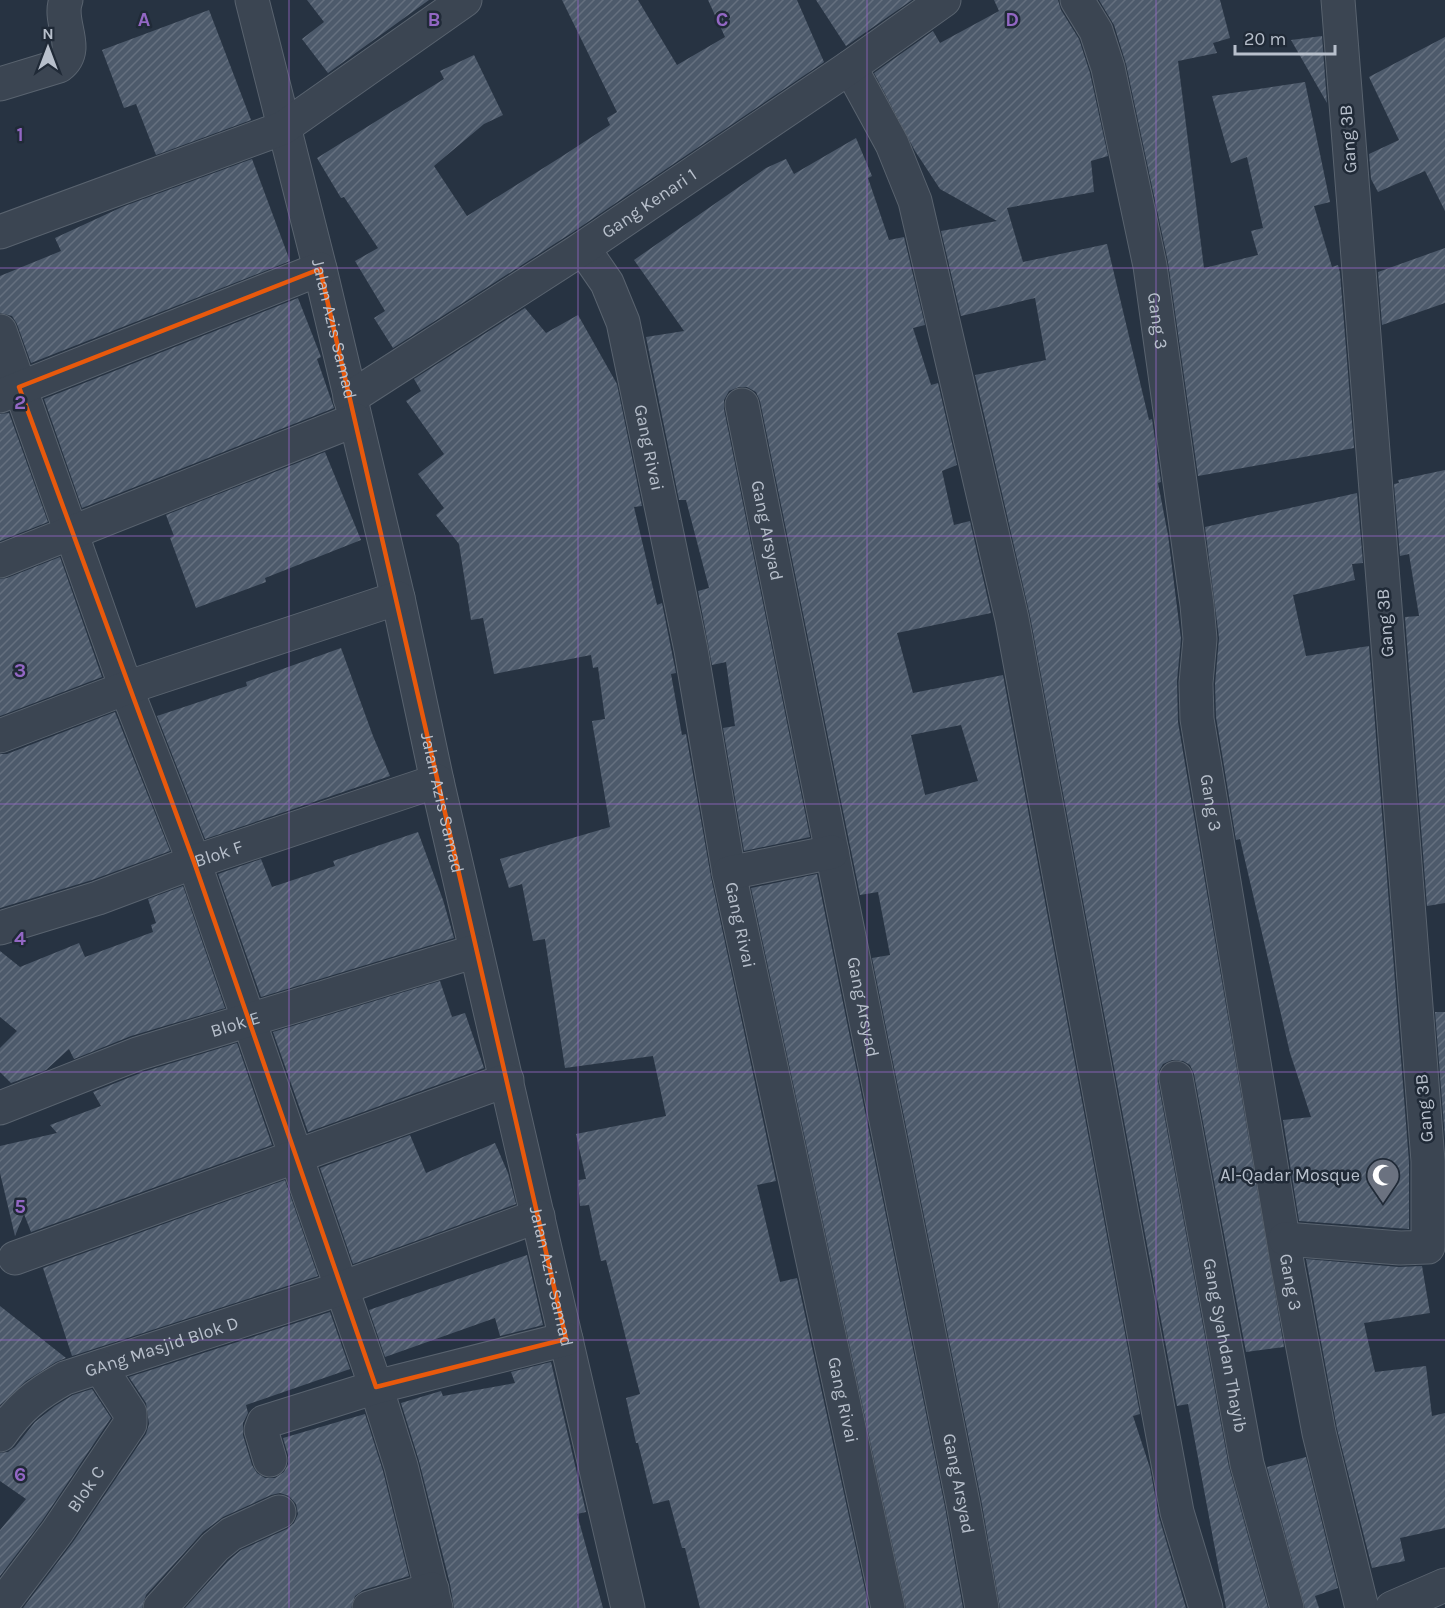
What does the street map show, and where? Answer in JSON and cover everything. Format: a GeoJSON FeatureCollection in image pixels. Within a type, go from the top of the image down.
{"type":"FeatureCollection","features":[{"type":"Feature","properties":{"kind":"street"},"geometry":{"type":"LineString","coordinates":[[0,84],[59,66],[65,61],[69,43],[63,12],[66,0]]}},
{"type":"Feature","properties":{"kind":"street","name":"Jalan Azis Samad"},"geometry":{"type":"LineString","coordinates":[[252,0],[320,269],[399,598],[436,781],[507,1080],[627,1608]]}},
{"type":"Feature","properties":{"kind":"street"},"geometry":{"type":"LineString","coordinates":[[0,232],[283,128],[465,0]]}},
{"type":"Feature","properties":{"kind":"street","name":"Gang Kenari 1"},"geometry":{"type":"LineString","coordinates":[[0,561],[352,409],[944,0]]}},
{"type":"Feature","properties":{"kind":"street","name":"Gang 3"},"geometry":{"type":"LineString","coordinates":[[1077,0],[1096,31],[1108,68],[1150,266],[1197,605],[1200,639],[1196,683],[1197,719],[1288,1268],[1319,1433],[1362,1608]]}},
{"type":"Feature","properties":{"kind":"street","name":"Gang 3B"},"geometry":{"type":"LineString","coordinates":[[1285,1239],[1400,1248],[1428,1247],[1428,1161],[1338,0]]}},
{"type":"Feature","properties":{"kind":"street"},"geometry":{"type":"LineString","coordinates":[[850,67],[892,144],[915,201],[1012,619],[1177,1512],[1206,1608]]}},
{"type":"Feature","properties":{"kind":"street","name":"Gang Rivai"},"geometry":{"type":"LineString","coordinates":[[583,248],[607,284],[624,322],[691,650],[729,873],[888,1608]]}},
{"type":"Feature","properties":{"kind":"street"},"geometry":{"type":"LineString","coordinates":[[10,392],[320,269]]}},
{"type":"Feature","properties":{"kind":"street"},"geometry":{"type":"LineString","coordinates":[[0,331],[10,392],[71,532],[126,688],[194,862],[376,1387],[401,1466],[434,1598],[369,1608]]}},
{"type":"Feature","properties":{"kind":"street","name":"Gang Arsyad"},"geometry":{"type":"LineString","coordinates":[[742,405],[982,1608]]}},
{"type":"Feature","properties":{"kind":"street"},"geometry":{"type":"LineString","coordinates":[[0,736],[126,688],[399,598]]}},
{"type":"Feature","properties":{"kind":"street","name":"Blok F"},"geometry":{"type":"LineString","coordinates":[[0,928],[98,898],[194,862],[436,781]]}},
{"type":"Feature","properties":{"kind":"street"},"geometry":{"type":"LineString","coordinates":[[729,873],[832,852]]}},
{"type":"Feature","properties":{"kind":"street","name":"Blok E"},"geometry":{"type":"LineString","coordinates":[[0,1108],[136,1054],[476,951]]}},
{"type":"Feature","properties":{"kind":"street","name":"Gang Syahdan Thayib"},"geometry":{"type":"LineString","coordinates":[[1176,1078],[1247,1464],[1287,1608]]}},
{"type":"Feature","properties":{"kind":"street"},"geometry":{"type":"LineString","coordinates":[[15,1258],[507,1080]]}},
{"type":"Feature","properties":{"kind":"street","name":"GAng Masjid Blok D"},"geometry":{"type":"LineString","coordinates":[[0,1435],[17,1412],[45,1389],[65,1378],[342,1288],[538,1216]]}},
{"type":"Feature","properties":{"kind":"street"},"geometry":{"type":"LineString","coordinates":[[270,1460],[261,1430],[264,1422],[376,1387],[566,1339]]}},
{"type":"Feature","properties":{"kind":"street","name":"Blok C"},"geometry":{"type":"LineString","coordinates":[[0,1607],[57,1532],[132,1422],[130,1413],[100,1367]]}},
{"type":"Feature","properties":{"kind":"street"},"geometry":{"type":"LineString","coordinates":[[160,1608],[215,1547],[231,1534],[279,1512]]}},
{"type":"Feature","properties":{"kind":"street"},"geometry":{"type":"LineString","coordinates":[[1396,1607],[1445,1585]]}},
{"type":"Feature","properties":{"kind":"highlighted area"},"geometry":{"type":"Polygon","coordinates":[[[320,269],[566,1339],[376,1387],[194,862],[19,387],[320,269]]]}},
{"type":"Feature","properties":{"kind":"building"},"geometry":{"type":"Polygon","coordinates":[[[307,0],[429,0],[328,73],[302,39],[324,22],[307,0]]]}},
{"type":"Feature","properties":{"kind":"building"},"geometry":{"type":"Polygon","coordinates":[[[562,0],[638,0],[677,65],[725,37],[708,0],[797,0],[824,62],[573,232],[393,348],[374,318],[385,311],[355,261],[378,248],[344,197],[341,198],[317,158],[444,79],[440,71],[474,55],[503,115],[484,124],[434,166],[467,216],[561,157],[610,125],[607,118],[617,112],[562,0]]]}},
{"type":"Feature","properties":{"kind":"building"},"geometry":{"type":"Polygon","coordinates":[[[816,0],[912,0],[846,46],[816,0]]]}},
{"type":"Feature","properties":{"kind":"building"},"geometry":{"type":"Polygon","coordinates":[[[994,0],[1058,0],[1061,10],[1079,39],[1090,73],[1108,156],[1091,161],[1094,192],[1007,208],[1023,262],[1107,244],[1149,420],[1152,419],[1161,482],[1158,483],[1168,535],[1181,639],[1177,681],[1178,722],[1284,1347],[1246,1352],[1194,1074],[1190,1065],[1183,1061],[1172,1060],[1163,1064],[1159,1071],[1158,1081],[1229,1467],[1268,1608],[1226,1608],[1188,1404],[1177,1406],[1030,616],[975,375],[1046,360],[1035,298],[961,316],[941,231],[997,221],[940,189],[915,151],[874,73],[933,31],[940,43],[999,11],[994,0]]]}},
{"type":"Feature","properties":{"kind":"building"},"geometry":{"type":"Polygon","coordinates":[[[1099,0],[1220,0],[1230,38],[1213,43],[1217,53],[1178,61],[1204,268],[1258,255],[1251,231],[1263,228],[1247,157],[1231,163],[1212,96],[1305,82],[1330,202],[1314,206],[1332,267],[1338,265],[1340,273],[1354,448],[1198,476],[1168,262],[1126,64],[1114,25],[1099,0]]]}},
{"type":"Feature","properties":{"kind":"building"},"geometry":{"type":"Polygon","coordinates":[[[209,10],[251,120],[156,155],[136,104],[124,108],[102,50],[209,10]]]}},
{"type":"Feature","properties":{"kind":"building"},"geometry":{"type":"Polygon","coordinates":[[[1322,36],[1327,103],[1291,40],[1322,36]]]}},
{"type":"Feature","properties":{"kind":"building"},"geometry":{"type":"Polygon","coordinates":[[[1445,37],[1445,211],[1425,171],[1378,192],[1371,179],[1369,154],[1399,140],[1369,77],[1445,37]]]}},
{"type":"Feature","properties":{"kind":"building"},"geometry":{"type":"Polygon","coordinates":[[[856,138],[872,176],[868,178],[889,240],[904,237],[925,325],[913,328],[931,385],[938,383],[957,465],[942,471],[954,525],[970,521],[991,613],[897,633],[913,693],[1003,675],[1140,1414],[1133,1416],[1150,1468],[1159,1517],[1186,1608],[1000,1608],[981,1499],[872,958],[890,955],[878,892],[860,895],[760,401],[756,392],[747,387],[739,387],[729,391],[724,400],[724,409],[810,837],[744,851],[723,728],[735,726],[726,662],[712,665],[698,591],[709,588],[686,500],[679,500],[646,337],[684,331],[634,260],[766,168],[786,159],[794,174],[856,138]],[[961,725],[911,735],[925,795],[978,781],[961,725]]]}},
{"type":"Feature","properties":{"kind":"building"},"geometry":{"type":"Polygon","coordinates":[[[252,159],[290,261],[31,363],[17,324],[12,316],[0,313],[0,276],[61,251],[55,238],[122,207],[252,159]]]}},
{"type":"Feature","properties":{"kind":"building"},"geometry":{"type":"Polygon","coordinates":[[[1445,248],[1445,303],[1382,325],[1378,272],[1445,248]]]}},
{"type":"Feature","properties":{"kind":"building"},"geometry":{"type":"Polygon","coordinates":[[[298,298],[321,357],[317,359],[334,408],[82,508],[44,399],[298,298]]]}},
{"type":"Feature","properties":{"kind":"building"},"geometry":{"type":"Polygon","coordinates":[[[525,308],[546,333],[578,315],[617,384],[642,506],[634,507],[657,605],[662,603],[676,673],[671,674],[682,735],[686,734],[711,877],[776,1181],[757,1185],[780,1282],[797,1278],[869,1608],[700,1608],[685,1548],[682,1548],[669,1500],[653,1504],[638,1443],[636,1443],[626,1398],[640,1394],[606,1260],[601,1261],[589,1205],[580,1206],[578,1180],[586,1179],[576,1134],[666,1116],[653,1056],[565,1068],[545,939],[533,941],[522,884],[509,888],[500,859],[610,827],[592,721],[605,719],[598,667],[593,668],[591,655],[494,674],[483,618],[471,620],[459,544],[436,515],[444,508],[418,474],[444,454],[406,401],[421,391],[414,379],[525,308]]]}},
{"type":"Feature","properties":{"kind":"building"},"geometry":{"type":"Polygon","coordinates":[[[9,413],[48,522],[0,541],[0,414],[9,413]]]}},
{"type":"Feature","properties":{"kind":"building"},"geometry":{"type":"Polygon","coordinates":[[[325,452],[361,540],[265,578],[266,582],[196,608],[170,538],[174,536],[166,515],[325,452]]]}},
{"type":"Feature","properties":{"kind":"building"},"geometry":{"type":"Polygon","coordinates":[[[1445,470],[1445,903],[1427,906],[1405,617],[1419,616],[1409,554],[1400,556],[1394,484],[1399,483],[1398,480],[1445,470]]]}},
{"type":"Feature","properties":{"kind":"building"},"geometry":{"type":"Polygon","coordinates":[[[1357,493],[1363,563],[1352,564],[1355,580],[1293,595],[1306,656],[1369,646],[1409,1162],[1409,1229],[1299,1221],[1283,1120],[1311,1117],[1290,1053],[1240,839],[1236,840],[1216,717],[1215,684],[1219,638],[1205,527],[1357,493]]]}},
{"type":"Feature","properties":{"kind":"building"},"geometry":{"type":"Polygon","coordinates":[[[60,557],[102,677],[0,716],[0,579],[60,557]]]}},
{"type":"Feature","properties":{"kind":"building"},"geometry":{"type":"Polygon","coordinates":[[[341,648],[390,776],[205,839],[157,716],[247,686],[246,682],[341,648]]]}},
{"type":"Feature","properties":{"kind":"building"},"geometry":{"type":"Polygon","coordinates":[[[115,712],[170,851],[92,880],[0,908],[0,754],[7,754],[115,712]]]}},
{"type":"Feature","properties":{"kind":"building"},"geometry":{"type":"Polygon","coordinates":[[[418,832],[443,900],[454,938],[261,997],[218,874],[261,859],[272,887],[335,866],[333,861],[418,832]]]}},
{"type":"Feature","properties":{"kind":"building"},"geometry":{"type":"Polygon","coordinates":[[[817,874],[945,1507],[963,1608],[906,1608],[751,888],[817,874]]]}},
{"type":"Feature","properties":{"kind":"building"},"geometry":{"type":"Polygon","coordinates":[[[183,886],[225,1008],[131,1036],[74,1059],[69,1049],[46,1070],[11,1083],[0,1072],[0,1048],[17,1031],[0,1017],[0,951],[20,967],[79,943],[85,957],[153,932],[151,925],[156,923],[148,899],[183,886]]]}},
{"type":"Feature","properties":{"kind":"building"},"geometry":{"type":"Polygon","coordinates":[[[440,981],[452,1017],[465,1013],[484,1068],[308,1132],[273,1032],[440,981]]]}},
{"type":"Feature","properties":{"kind":"building"},"geometry":{"type":"Polygon","coordinates":[[[1435,1012],[1445,1012],[1445,1138],[1435,1012]]]}},
{"type":"Feature","properties":{"kind":"building"},"geometry":{"type":"Polygon","coordinates":[[[237,1043],[272,1145],[31,1232],[24,1214],[15,1236],[0,1173],[0,1146],[57,1133],[50,1125],[101,1106],[93,1092],[143,1072],[237,1043]]]}},
{"type":"Feature","properties":{"kind":"building"},"geometry":{"type":"Polygon","coordinates":[[[410,1135],[426,1173],[495,1143],[508,1173],[516,1204],[353,1264],[320,1168],[410,1135]]]}},
{"type":"Feature","properties":{"kind":"building"},"geometry":{"type":"Polygon","coordinates":[[[285,1180],[318,1276],[72,1356],[43,1268],[285,1180]]]}},
{"type":"Feature","properties":{"kind":"building"},"geometry":{"type":"Polygon","coordinates":[[[527,1255],[543,1325],[500,1336],[495,1318],[385,1357],[369,1310],[527,1255]]]}},
{"type":"Feature","properties":{"kind":"building"},"geometry":{"type":"Polygon","coordinates":[[[1306,1259],[1399,1267],[1422,1266],[1430,1313],[1364,1323],[1375,1372],[1426,1366],[1432,1416],[1445,1413],[1445,1528],[1400,1538],[1405,1561],[1372,1568],[1337,1429],[1306,1259]]]}},
{"type":"Feature","properties":{"kind":"building"},"geometry":{"type":"Polygon","coordinates":[[[0,1306],[66,1358],[26,1381],[0,1405],[0,1306]]]}},
{"type":"Feature","properties":{"kind":"building"},"geometry":{"type":"Polygon","coordinates":[[[330,1312],[350,1369],[246,1405],[248,1413],[243,1423],[243,1435],[252,1465],[257,1473],[265,1478],[275,1478],[284,1472],[288,1464],[283,1438],[365,1414],[383,1471],[409,1576],[363,1590],[355,1596],[351,1608],[185,1608],[241,1550],[287,1529],[294,1523],[298,1514],[296,1504],[289,1496],[280,1493],[223,1517],[203,1532],[146,1595],[142,1608],[23,1608],[73,1542],[146,1434],[149,1424],[146,1403],[129,1377],[330,1312]]]}},
{"type":"Feature","properties":{"kind":"building"},"geometry":{"type":"Polygon","coordinates":[[[551,1362],[586,1512],[577,1514],[603,1608],[454,1608],[419,1461],[401,1403],[441,1391],[443,1396],[515,1383],[511,1372],[551,1362]]]}},
{"type":"Feature","properties":{"kind":"building"},"geometry":{"type":"Polygon","coordinates":[[[92,1389],[111,1418],[42,1521],[0,1576],[0,1530],[26,1499],[0,1481],[0,1453],[8,1452],[15,1447],[35,1422],[55,1406],[73,1395],[92,1389]]]}},
{"type":"Feature","properties":{"kind":"building"},"geometry":{"type":"Polygon","coordinates":[[[1306,1457],[1338,1588],[1315,1596],[1319,1608],[1305,1608],[1267,1467],[1306,1457]]]}},
{"type":"Feature","properties":{"kind":"place","name":"Al-Qadar Mosque"},"geometry":{"type":"Point","coordinates":[1383,1204]}}]}
